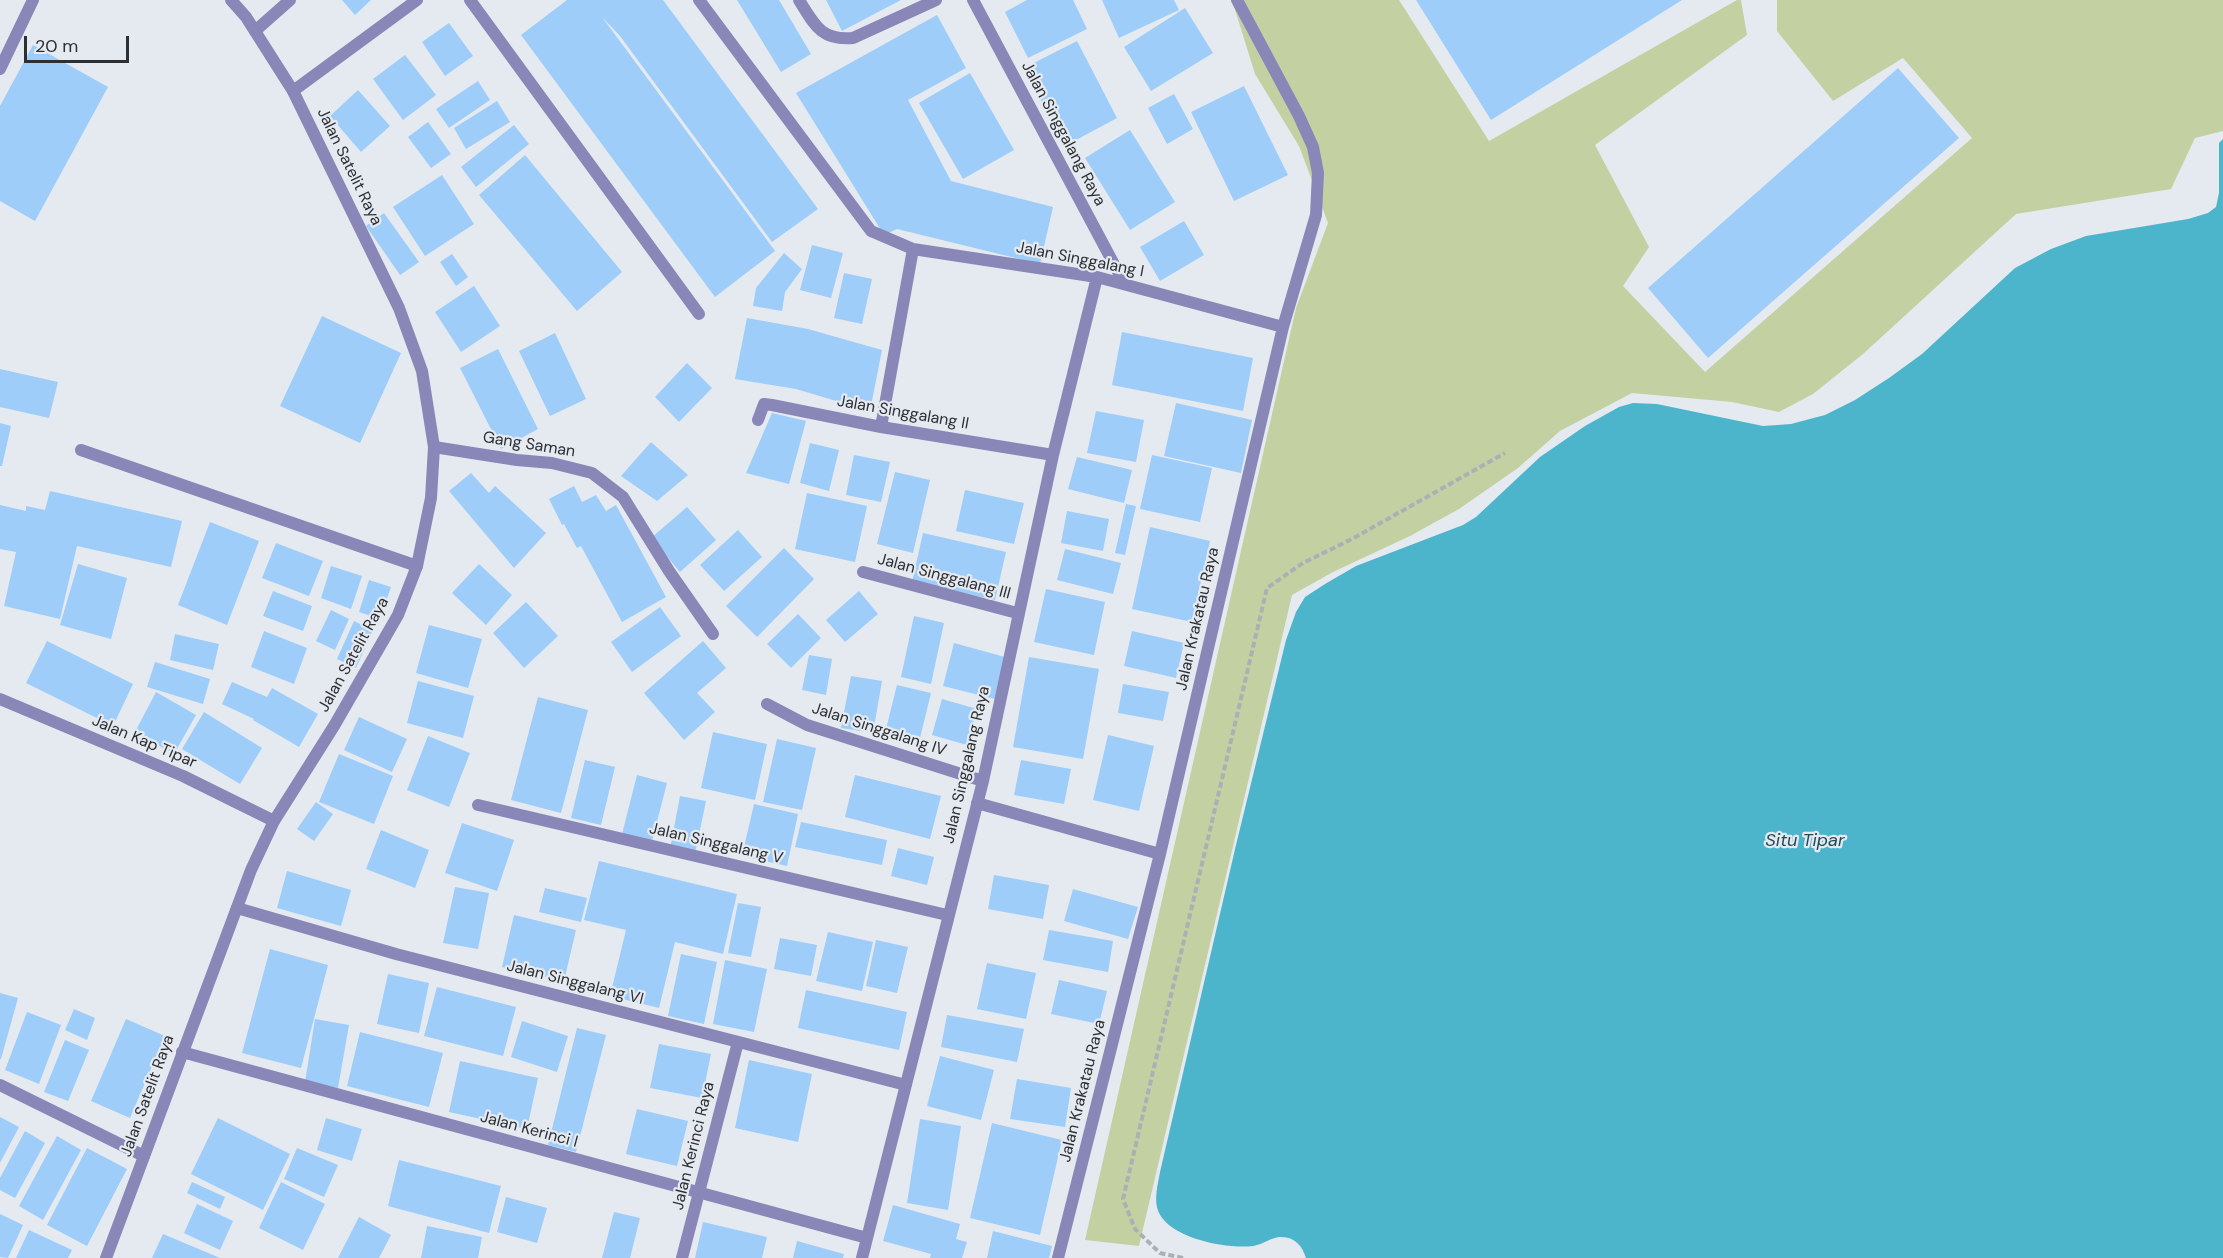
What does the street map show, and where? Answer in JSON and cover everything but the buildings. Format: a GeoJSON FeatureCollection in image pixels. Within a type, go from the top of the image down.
{"type":"FeatureCollection","features":[{"type":"Feature","properties":{"kind":"street"},"geometry":{"type":"LineString","coordinates":[[0,69],[33,0]]}},
{"type":"Feature","properties":{"kind":"street","name":"Jalan Satelit Raya"},"geometry":{"type":"LineString","coordinates":[[106,1258],[251,870],[274,821],[334,726],[398,615],[417,566],[431,498],[434,447],[422,371],[399,308],[293,91],[255,30],[231,0]]}},
{"type":"Feature","properties":{"kind":"street"},"geometry":{"type":"LineString","coordinates":[[255,30],[290,0]]}},
{"type":"Feature","properties":{"kind":"street"},"geometry":{"type":"LineString","coordinates":[[293,91],[417,0]]}},
{"type":"Feature","properties":{"kind":"street"},"geometry":{"type":"LineString","coordinates":[[470,0],[699,314]]}},
{"type":"Feature","properties":{"kind":"street","name":"Jalan Singgalang I"},"geometry":{"type":"LineString","coordinates":[[699,0],[871,231],[913,249],[1097,277],[1283,327]]}},
{"type":"Feature","properties":{"kind":"street"},"geometry":{"type":"LineString","coordinates":[[799,0],[817,28],[827,35],[840,39],[853,38],[936,0]]}},
{"type":"Feature","properties":{"kind":"street","name":"Jalan Singgalang Raya"},"geometry":{"type":"LineString","coordinates":[[973,0],[1124,283]]}},
{"type":"Feature","properties":{"kind":"street","name":"Jalan Krakatau Raya"},"geometry":{"type":"LineString","coordinates":[[1058,1258],[1160,854],[1283,327],[1316,215],[1318,173],[1313,147],[1238,0]]}},
{"type":"Feature","properties":{"kind":"street"},"geometry":{"type":"LineString","coordinates":[[881,427],[913,249]]}},
{"type":"Feature","properties":{"kind":"street","name":"Jalan Singgalang Raya"},"geometry":{"type":"LineString","coordinates":[[862,1258],[977,803],[1053,455],[1097,277]]}},
{"type":"Feature","properties":{"kind":"street","name":"Jalan Singgalang II"},"geometry":{"type":"LineString","coordinates":[[758,420],[764,404],[881,427],[1053,455]]}},
{"type":"Feature","properties":{"kind":"street","name":"Gang Saman"},"geometry":{"type":"LineString","coordinates":[[434,447],[552,463],[592,473],[623,497],[713,634]]}},
{"type":"Feature","properties":{"kind":"street"},"geometry":{"type":"LineString","coordinates":[[81,450],[417,566]]}},
{"type":"Feature","properties":{"kind":"street","name":"Jalan Singgalang III"},"geometry":{"type":"LineString","coordinates":[[863,572],[1017,613]]}},
{"type":"Feature","properties":{"kind":"street","name":"Jalan Kap Tipar"},"geometry":{"type":"LineString","coordinates":[[0,699],[183,776],[274,821]]}},
{"type":"Feature","properties":{"kind":"street","name":"Jalan Singgalang IV"},"geometry":{"type":"LineString","coordinates":[[767,704],[807,725],[982,781]]}},
{"type":"Feature","properties":{"kind":"street"},"geometry":{"type":"LineString","coordinates":[[977,803],[1160,854]]}},
{"type":"Feature","properties":{"kind":"street","name":"Jalan Singgalang V"},"geometry":{"type":"LineString","coordinates":[[478,806],[947,915]]}},
{"type":"Feature","properties":{"kind":"street","name":"Jalan Singgalang VI"},"geometry":{"type":"LineString","coordinates":[[237,908],[396,954],[906,1085]]}},
{"type":"Feature","properties":{"kind":"street","name":"Jalan Kerinci Raya"},"geometry":{"type":"LineString","coordinates":[[682,1258],[738,1041]]}},
{"type":"Feature","properties":{"kind":"street","name":"Jalan Kerinci I"},"geometry":{"type":"LineString","coordinates":[[182,1052],[867,1238]]}},
{"type":"Feature","properties":{"kind":"street"},"geometry":{"type":"LineString","coordinates":[[0,1085],[144,1156]]}},
{"type":"Feature","properties":{"kind":"path"},"geometry":{"type":"LineString","coordinates":[[1183,1258],[1160,1252],[1135,1229],[1123,1199],[1267,588],[1303,563],[1352,539],[1504,453]]}},
{"type":"Feature","properties":{"kind":"green space"},"geometry":{"type":"Polygon","coordinates":[[[1232,0],[1399,0],[1489,141],[1737,0],[1741,0],[1747,35],[1595,145],[1649,247],[1623,286],[1705,372],[1972,138],[1903,58],[1833,101],[1777,31],[1777,0],[2223,0],[2223,131],[2195,138],[2171,189],[2016,214],[1863,354],[1813,394],[1779,412],[1732,402],[1632,393],[1560,431],[1518,468],[1459,509],[1292,595],[1139,1246],[1085,1240],[1296,308],[1328,223],[1299,146],[1255,74],[1232,0]]]}},
{"type":"Feature","properties":{"kind":"water","name":"Situ Tipar"},"geometry":{"type":"Polygon","coordinates":[[[2223,139],[2223,1258],[1306,1258],[1300,1245],[1289,1238],[1276,1238],[1253,1246],[1229,1246],[1188,1236],[1166,1222],[1159,1213],[1156,1203],[1160,1172],[1286,640],[1296,612],[1305,597],[1356,566],[1463,525],[1476,517],[1540,457],[1585,426],[1619,407],[1633,403],[1657,404],[1763,426],[1791,424],[1825,415],[1855,400],[1922,354],[2015,268],[2051,249],[2086,236],[2188,219],[2208,213],[2216,207],[2219,193],[2219,143],[2223,139]]]}}]}
